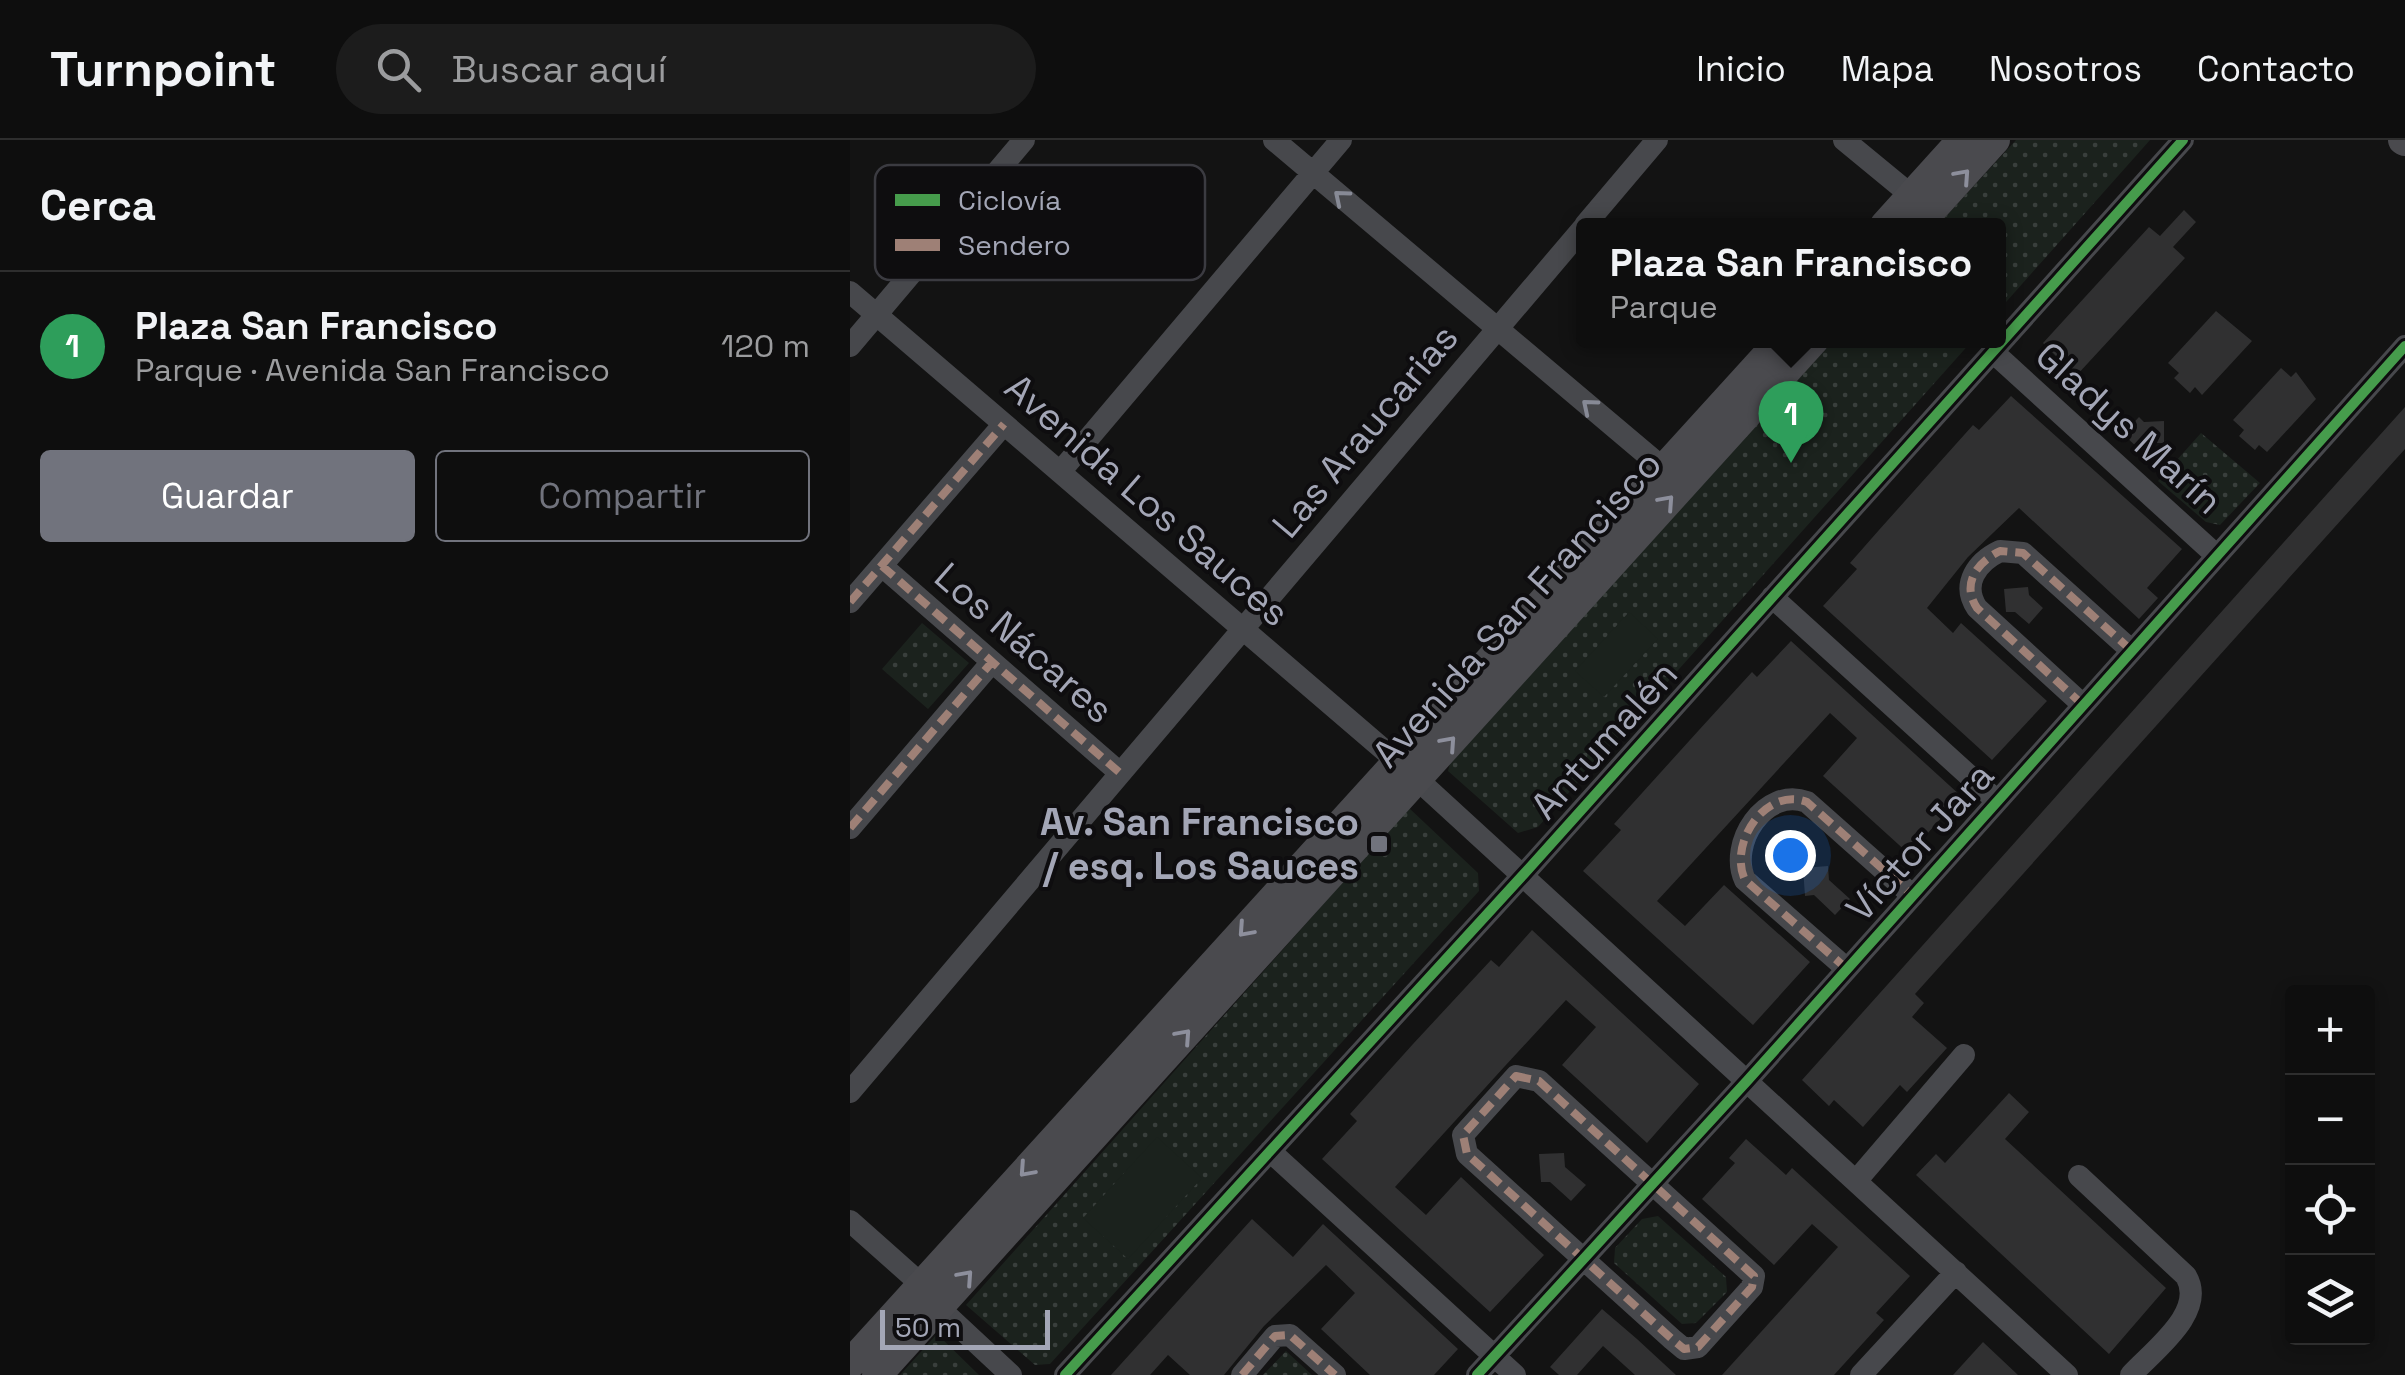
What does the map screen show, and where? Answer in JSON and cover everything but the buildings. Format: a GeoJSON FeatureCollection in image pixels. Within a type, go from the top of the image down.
{"type":"FeatureCollection","features":[{"type":"Feature","properties":{"kind":"main road"},"geometry":{"type":"LineString","coordinates":[[1915,211],[1962,140]]}},
{"type":"Feature","properties":{"kind":"main road"},"geometry":{"type":"LineString","coordinates":[[1915,211],[1995,140]]}},
{"type":"Feature","properties":{"kind":"main road","name":"Avenida San Francisco"},"geometry":{"type":"LineString","coordinates":[[1408,770],[1664,469],[1774,348]]}},
{"type":"Feature","properties":{"kind":"main road","name":"Avenida San Francisco"},"geometry":{"type":"LineString","coordinates":[[850,1364],[930,1296],[1408,770],[1806,348]]}},
{"type":"Feature","properties":{"kind":"main road","name":"Avenida San Francisco"},"geometry":{"type":"LineString","coordinates":[[876,1375],[930,1296]]}},
{"type":"Feature","properties":{"kind":"street"},"geometry":{"type":"LineString","coordinates":[[1003,165],[1024,140]]}},
{"type":"Feature","properties":{"kind":"street"},"geometry":{"type":"LineString","coordinates":[[1274,140],[1664,469]]}},
{"type":"Feature","properties":{"kind":"street"},"geometry":{"type":"LineString","coordinates":[[1060,472],[1341,140]]}},
{"type":"Feature","properties":{"kind":"street","name":"Las Araucarias"},"geometry":{"type":"LineString","coordinates":[[1591,218],[1658,140]]}},
{"type":"Feature","properties":{"kind":"street"},"geometry":{"type":"LineString","coordinates":[[1844,140],[1915,211]]}},
{"type":"Feature","properties":{"kind":"street","name":"Antumalén"},"geometry":{"type":"LineString","coordinates":[[2006,337],[2183,140]]}},
{"type":"Feature","properties":{"kind":"street","name":"Las Araucarias"},"geometry":{"type":"LineString","coordinates":[[850,1092],[1576,236]]}},
{"type":"Feature","properties":{"kind":"street"},"geometry":{"type":"LineString","coordinates":[[850,346],[905,280]]}},
{"type":"Feature","properties":{"kind":"street","name":"Avenida Los Sauces"},"geometry":{"type":"LineString","coordinates":[[850,292],[1408,770],[2067,1375]]}},
{"type":"Feature","properties":{"kind":"street","name":"Víctor Jara"},"geometry":{"type":"LineString","coordinates":[[1477,1375],[1747,1081],[2405,346]]}},
{"type":"Feature","properties":{"kind":"street","name":"Antumalén"},"geometry":{"type":"LineString","coordinates":[[1065,1375],[1523,875],[1997,348]]}},
{"type":"Feature","properties":{"kind":"street","name":"Gladys Marín"},"geometry":{"type":"LineString","coordinates":[[1993,352],[2218,556]]}},
{"type":"Feature","properties":{"kind":"street"},"geometry":{"type":"LineString","coordinates":[[850,602],[1004,424]]}},
{"type":"Feature","properties":{"kind":"street"},"geometry":{"type":"LineString","coordinates":[[2084,705],[1977,608],[1970,592],[1974,572],[2000,550],[2023,553],[2132,650]]}},
{"type":"Feature","properties":{"kind":"street","name":"Los Nácares"},"geometry":{"type":"LineString","coordinates":[[882,566],[1120,774]]}},
{"type":"Feature","properties":{"kind":"street"},"geometry":{"type":"LineString","coordinates":[[1772,597],[1997,802]]}},
{"type":"Feature","properties":{"kind":"street"},"geometry":{"type":"LineString","coordinates":[[850,828],[992,662]]}},
{"type":"Feature","properties":{"kind":"street"},"geometry":{"type":"LineString","coordinates":[[1847,969],[1745,880],[1740,870],[1742,839],[1773,803],[1789,798],[1807,802],[1913,896]]}},
{"type":"Feature","properties":{"kind":"street"},"geometry":{"type":"LineString","coordinates":[[1856,1181],[1964,1055]]}},
{"type":"Feature","properties":{"kind":"street"},"geometry":{"type":"LineString","coordinates":[[1516,1076],[1538,1081],[1653,1182],[1754,1276],[1752,1288],[1698,1348],[1684,1349],[1672,1339],[1462,1146],[1463,1135],[1516,1076]]}},
{"type":"Feature","properties":{"kind":"street"},"geometry":{"type":"LineString","coordinates":[[1270,1151],[1516,1375]]}},
{"type":"Feature","properties":{"kind":"street"},"geometry":{"type":"LineString","coordinates":[[2078,1176],[2186,1276],[2192,1289],[2186,1314],[2131,1375]]}},
{"type":"Feature","properties":{"kind":"street"},"geometry":{"type":"LineString","coordinates":[[850,1221],[1011,1375]]}},
{"type":"Feature","properties":{"kind":"street"},"geometry":{"type":"LineString","coordinates":[[1862,1375],[1956,1272]]}},
{"type":"Feature","properties":{"kind":"street"},"geometry":{"type":"LineString","coordinates":[[1242,1375],[1275,1336],[1290,1335],[1335,1375]]}},
{"type":"Feature","properties":{"kind":"shaded area"},"geometry":{"type":"Polygon","coordinates":[[[2016,140],[2150,140],[2006,302],[2006,218],[1944,218],[2016,140]]]}},
{"type":"Feature","properties":{"kind":"shaded area"},"geometry":{"type":"Polygon","coordinates":[[[1827,348],[1966,348],[1538,827],[1518,833],[1448,771],[1451,759],[1827,348]]]}},
{"type":"Feature","properties":{"kind":"shaded area"},"geometry":{"type":"Polygon","coordinates":[[[2201,433],[2260,483],[2220,525],[2206,522],[2158,481],[2201,433]]]}},
{"type":"Feature","properties":{"kind":"shaded area"},"geometry":{"type":"Polygon","coordinates":[[[1629,612],[1658,639],[1604,697],[1575,671],[1629,612]]]}},
{"type":"Feature","properties":{"kind":"shaded area"},"geometry":{"type":"Polygon","coordinates":[[[922,623],[969,663],[928,709],[882,669],[922,623]]]}},
{"type":"Feature","properties":{"kind":"shaded area"},"geometry":{"type":"Polygon","coordinates":[[[1409,808],[1478,873],[1479,891],[1050,1364],[1035,1365],[966,1305],[1409,808]]]}},
{"type":"Feature","properties":{"kind":"shaded area"},"geometry":{"type":"Polygon","coordinates":[[[1157,1137],[1202,1178],[1128,1259],[1083,1218],[1157,1137]]]}},
{"type":"Feature","properties":{"kind":"shaded area"},"geometry":{"type":"Polygon","coordinates":[[[1658,1216],[1726,1277],[1727,1292],[1696,1323],[1682,1324],[1614,1263],[1615,1248],[1642,1219],[1658,1216]]]}},
{"type":"Feature","properties":{"kind":"shaded area"},"geometry":{"type":"Polygon","coordinates":[[[937,1334],[979,1375],[900,1375],[937,1334]]]}},
{"type":"Feature","properties":{"kind":"shaded area"},"geometry":{"type":"Polygon","coordinates":[[[1286,1351],[1312,1375],[1263,1375],[1286,1351]]]}},
{"type":"Feature","properties":{"kind":"marked path"},"geometry":{"type":"LineString","coordinates":[[850,602],[1004,424]]}},
{"type":"Feature","properties":{"kind":"marked path"},"geometry":{"type":"LineString","coordinates":[[2083,705],[1977,608],[1971,582],[1984,561],[2000,551],[2023,553],[2132,651]]}},
{"type":"Feature","properties":{"kind":"marked path"},"geometry":{"type":"LineString","coordinates":[[882,566],[1120,773]]}},
{"type":"Feature","properties":{"kind":"marked path"},"geometry":{"type":"LineString","coordinates":[[850,828],[992,662]]}},
{"type":"Feature","properties":{"kind":"marked path"},"geometry":{"type":"LineString","coordinates":[[1847,969],[1745,880],[1741,866],[1746,835],[1764,810],[1792,799],[1807,802],[1913,896]]}},
{"type":"Feature","properties":{"kind":"marked path"},"geometry":{"type":"LineString","coordinates":[[1516,1076],[1539,1081],[1754,1276],[1752,1287],[1698,1347],[1684,1349],[1672,1339],[1467,1154],[1463,1135],[1516,1076]]}},
{"type":"Feature","properties":{"kind":"marked path"},"geometry":{"type":"LineString","coordinates":[[1242,1375],[1275,1336],[1290,1335],[1335,1375]]}},
{"type":"Feature","properties":{"kind":"cycle path"},"geometry":{"type":"LineString","coordinates":[[2006,337],[2183,140]]}},
{"type":"Feature","properties":{"kind":"cycle path"},"geometry":{"type":"LineString","coordinates":[[1477,1375],[1747,1081],[2405,346]]}},
{"type":"Feature","properties":{"kind":"cycle path"},"geometry":{"type":"LineString","coordinates":[[1065,1375],[1523,875],[1996,348]]}},
{"type":"Feature","properties":{"kind":"place","name":"Plaza San Francisco"},"geometry":{"type":"Point","coordinates":[1791,463]}},
{"type":"Feature","properties":{"kind":"place","name":"Av. San Francisco / esq. Los Sauces"},"geometry":{"type":"Point","coordinates":[1379,844]}}]}
